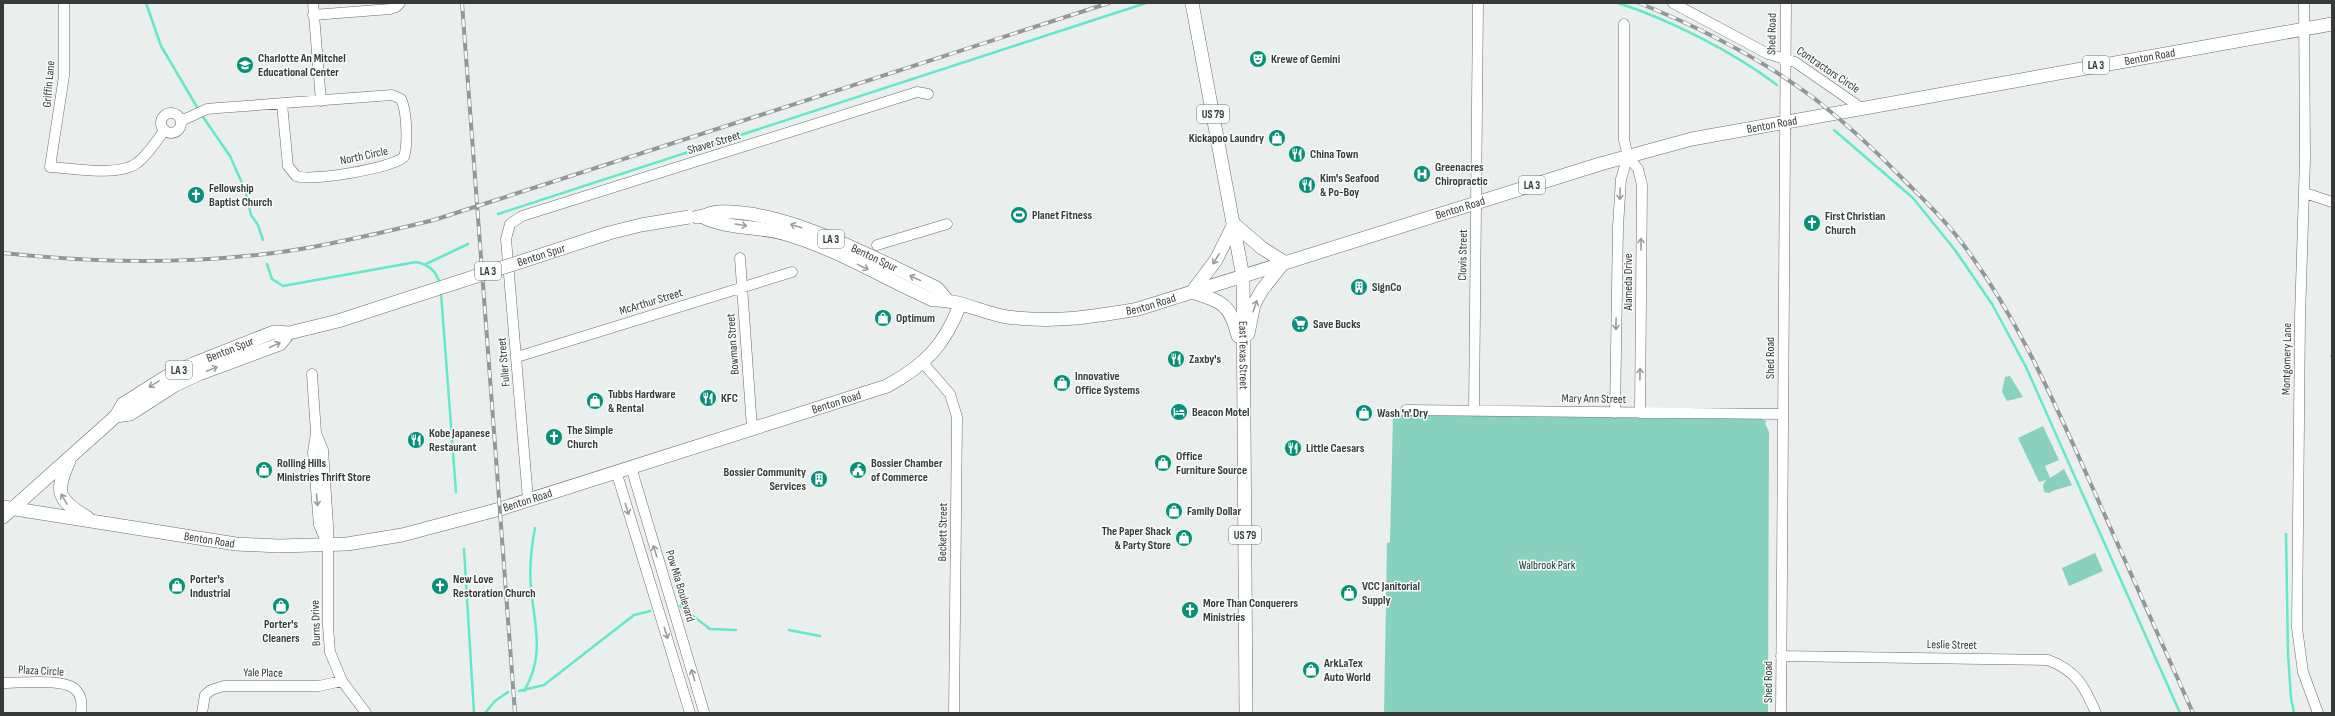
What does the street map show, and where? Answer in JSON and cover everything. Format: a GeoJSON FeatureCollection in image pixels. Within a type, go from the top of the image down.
{"type":"FeatureCollection","features":[{"type":"Feature","properties":{"kind":"main road","name":"East Texas Street"},"geometry":{"type":"LineString","coordinates":[[1192,3],[1243,276],[1246,713]]}},
{"type":"Feature","properties":{"kind":"main road","name":"Benton Road"},"geometry":{"type":"LineString","coordinates":[[8,508],[236,544],[328,545],[402,535],[528,499],[887,386],[923,363],[941,345],[952,328],[960,305],[1005,316],[1053,321],[1086,318],[1138,309],[1284,262],[1628,156],[1718,133],[2332,24]]}},
{"type":"Feature","properties":{"kind":"main road","name":"Benton Spur"},"geometry":{"type":"LineString","coordinates":[[3,517],[8,508],[71,456],[116,416],[123,404],[169,375],[214,354],[274,332],[289,334],[338,321],[641,224],[689,217],[703,217],[716,211],[738,213],[792,224],[850,247],[937,288],[946,300],[960,305]]}},
{"type":"Feature","properties":{"kind":"main road"},"geometry":{"type":"LineString","coordinates":[[1234,224],[1262,248],[1284,262],[1262,290],[1254,304],[1243,357],[1234,322],[1228,308],[1215,299],[1192,292],[1216,260],[1234,224]]}},
{"type":"Feature","properties":{"kind":"main road","name":"Benton Spur"},"geometry":{"type":"LineString","coordinates":[[116,416],[130,414],[175,385],[199,374],[280,344],[289,334]]}},
{"type":"Feature","properties":{"kind":"main road"},"geometry":{"type":"LineString","coordinates":[[71,456],[60,480],[59,492],[68,506],[95,522]]}},
{"type":"Feature","properties":{"kind":"street","name":"Griffin Lane"},"geometry":{"type":"LineString","coordinates":[[50,167],[64,76],[64,3]]}},
{"type":"Feature","properties":{"kind":"street"},"geometry":{"type":"LineString","coordinates":[[313,3],[321,101]]}},
{"type":"Feature","properties":{"kind":"street"},"geometry":{"type":"LineString","coordinates":[[314,15],[390,9],[396,7],[400,3]]}},
{"type":"Feature","properties":{"kind":"street","name":"Clovis Street"},"geometry":{"type":"LineString","coordinates":[[1474,411],[1478,3]]}},
{"type":"Feature","properties":{"kind":"street","name":"Contractors Circle"},"geometry":{"type":"LineString","coordinates":[[1673,3],[1768,54],[1785,58],[1801,66],[1860,107]]}},
{"type":"Feature","properties":{"kind":"street","name":"Shed Road"},"geometry":{"type":"LineString","coordinates":[[1781,713],[1786,3]]}},
{"type":"Feature","properties":{"kind":"street","name":"Montgomery Lane"},"geometry":{"type":"LineString","coordinates":[[2304,3],[2305,193],[2300,317],[2297,628],[2303,672],[2318,713]]}},
{"type":"Feature","properties":{"kind":"street","name":"Alameda Drive"},"geometry":{"type":"LineString","coordinates":[[1615,412],[1618,227],[1621,179],[1628,156],[1624,132],[1624,24]]}},
{"type":"Feature","properties":{"kind":"street","name":"Shaver Street"},"geometry":{"type":"LineString","coordinates":[[510,224],[522,216],[917,92],[928,94]]}},
{"type":"Feature","properties":{"kind":"street","name":"North Circle"},"geometry":{"type":"LineString","coordinates":[[180,121],[207,110],[392,95],[401,99],[404,107],[406,144],[404,157],[394,163],[350,173],[308,178],[296,176],[288,166],[282,104]]}},
{"type":"Feature","properties":{"kind":"street","name":"North Circle"},"geometry":{"type":"LineString","coordinates":[[165,130],[162,122],[166,115],[174,114],[180,121]]}},
{"type":"Feature","properties":{"kind":"street","name":"North Circle"},"geometry":{"type":"LineString","coordinates":[[165,130],[172,132],[178,130],[180,121]]}},
{"type":"Feature","properties":{"kind":"street","name":"North Circle"},"geometry":{"type":"LineString","coordinates":[[50,167],[117,170],[129,168],[141,159],[165,130]]}},
{"type":"Feature","properties":{"kind":"street","name":"Alameda Drive"},"geometry":{"type":"LineString","coordinates":[[1628,156],[1638,169],[1642,185],[1640,413]]}},
{"type":"Feature","properties":{"kind":"street"},"geometry":{"type":"LineString","coordinates":[[2305,193],[2332,202]]}},
{"type":"Feature","properties":{"kind":"street","name":"Fuller Street"},"geometry":{"type":"LineString","coordinates":[[510,224],[506,239],[528,499]]}},
{"type":"Feature","properties":{"kind":"street"},"geometry":{"type":"LineString","coordinates":[[877,245],[947,224]]}},
{"type":"Feature","properties":{"kind":"street","name":"Bowman Street"},"geometry":{"type":"LineString","coordinates":[[740,258],[752,428]]}},
{"type":"Feature","properties":{"kind":"street","name":"McArthur Street"},"geometry":{"type":"LineString","coordinates":[[517,357],[792,272]]}},
{"type":"Feature","properties":{"kind":"street","name":"Beckett Street"},"geometry":{"type":"LineString","coordinates":[[923,363],[950,394],[957,416],[954,713]]}},
{"type":"Feature","properties":{"kind":"street","name":"Burns Drive"},"geometry":{"type":"LineString","coordinates":[[312,374],[316,433],[323,450],[328,545],[328,635],[333,660],[342,681],[366,713]]}},
{"type":"Feature","properties":{"kind":"street","name":"Mary Ann Street"},"geometry":{"type":"LineString","coordinates":[[1406,410],[1782,414]]}},
{"type":"Feature","properties":{"kind":"street","name":"Pow Mia Boulevard"},"geometry":{"type":"LineString","coordinates":[[631,467],[704,712]]}},
{"type":"Feature","properties":{"kind":"street"},"geometry":{"type":"LineString","coordinates":[[616,471],[690,713]]}},
{"type":"Feature","properties":{"kind":"street","name":"Leslie Street"},"geometry":{"type":"LineString","coordinates":[[1782,656],[2048,660],[2074,675],[2084,687],[2096,713]]}},
{"type":"Feature","properties":{"kind":"street","name":"Yale Place"},"geometry":{"type":"LineString","coordinates":[[202,713],[205,695],[211,690],[224,686],[319,686],[342,681]]}},
{"type":"Feature","properties":{"kind":"street","name":"Plaza Circle"},"geometry":{"type":"LineString","coordinates":[[3,683],[59,683],[70,686],[80,698],[82,713]]}},
{"type":"Feature","properties":{"kind":"green space"},"geometry":{"type":"Polygon","coordinates":[[[2010,376],[2023,397],[2007,401],[2002,392],[2005,377],[2010,376]]]}},
{"type":"Feature","properties":{"kind":"green space","name":"Walbrook Park"},"geometry":{"type":"Polygon","coordinates":[[[1393,415],[1761,419],[1767,421],[1765,423],[1769,432],[1768,713],[1384,713],[1387,543],[1390,542],[1393,415]]]}},
{"type":"Feature","properties":{"kind":"green space"},"geometry":{"type":"Polygon","coordinates":[[[2043,426],[2059,460],[2045,466],[2050,478],[2064,469],[2072,485],[2049,493],[2044,492],[2043,485],[2046,480],[2039,482],[2018,438],[2043,426]]]}},
{"type":"Feature","properties":{"kind":"green space"},"geometry":{"type":"Polygon","coordinates":[[[2095,553],[2103,571],[2069,586],[2062,568],[2095,553]]]}},
{"type":"Feature","properties":{"kind":"waterway"},"geometry":{"type":"LineString","coordinates":[[146,3],[161,46],[197,107]]}},
{"type":"Feature","properties":{"kind":"waterway"},"geometry":{"type":"LineString","coordinates":[[498,214],[1146,3]]}},
{"type":"Feature","properties":{"kind":"waterway"},"geometry":{"type":"LineString","coordinates":[[1618,3],[1679,27],[1721,49],[1777,85]]}},
{"type":"Feature","properties":{"kind":"waterway"},"geometry":{"type":"LineString","coordinates":[[203,117],[230,156],[245,190],[251,215],[258,225],[263,240]]}},
{"type":"Feature","properties":{"kind":"waterway"},"geometry":{"type":"LineString","coordinates":[[1834,130],[1913,198],[1955,250],[1992,304],[2026,367],[2180,713]]}},
{"type":"Feature","properties":{"kind":"waterway"},"geometry":{"type":"LineString","coordinates":[[426,264],[468,244]]}},
{"type":"Feature","properties":{"kind":"waterway"},"geometry":{"type":"LineString","coordinates":[[267,264],[272,279],[283,286],[416,262],[432,269],[440,284]]}},
{"type":"Feature","properties":{"kind":"waterway"},"geometry":{"type":"LineString","coordinates":[[441,293],[456,492]]}},
{"type":"Feature","properties":{"kind":"waterway"},"geometry":{"type":"LineString","coordinates":[[524,691],[535,666],[537,641],[530,574],[531,551],[535,528]]}},
{"type":"Feature","properties":{"kind":"waterway"},"geometry":{"type":"LineString","coordinates":[[2286,534],[2288,654],[2291,698],[2294,713]]}},
{"type":"Feature","properties":{"kind":"waterway"},"geometry":{"type":"LineString","coordinates":[[464,549],[474,713]]}},
{"type":"Feature","properties":{"kind":"waterway"},"geometry":{"type":"LineString","coordinates":[[680,606],[710,629],[736,630]]}},
{"type":"Feature","properties":{"kind":"waterway"},"geometry":{"type":"LineString","coordinates":[[519,691],[544,685],[634,615],[650,611]]}},
{"type":"Feature","properties":{"kind":"waterway"},"geometry":{"type":"LineString","coordinates":[[789,630],[820,636]]}},
{"type":"Feature","properties":{"kind":"waterway"},"geometry":{"type":"LineString","coordinates":[[485,713],[495,701],[508,692]]}},
{"type":"Feature","properties":{"kind":"railway"},"geometry":{"type":"LineString","coordinates":[[462,3],[515,713]]}},
{"type":"Feature","properties":{"kind":"railway"},"geometry":{"type":"LineString","coordinates":[[3,253],[41,257],[119,261],[197,260],[275,253],[313,247],[374,234],[434,220],[1109,3]]}},
{"type":"Feature","properties":{"kind":"railway"},"geometry":{"type":"LineString","coordinates":[[1639,3],[1730,45],[1795,84],[1850,128],[1884,159],[1933,209],[1959,239],[1998,296],[2032,357],[2062,419],[2193,713]]}},
{"type":"Feature","properties":{"kind":"place","name":"Krewe of Gemini"},"geometry":{"type":"Point","coordinates":[1258,59]}},
{"type":"Feature","properties":{"kind":"place","name":"Charlotte An Mitchel Educational Center"},"geometry":{"type":"Point","coordinates":[245,65]}},
{"type":"Feature","properties":{"kind":"place","name":"Kickapoo Laundry"},"geometry":{"type":"Point","coordinates":[1277,138]}},
{"type":"Feature","properties":{"kind":"place","name":"China Town"},"geometry":{"type":"Point","coordinates":[1297,154]}},
{"type":"Feature","properties":{"kind":"place","name":"Greenacres Chiropractic"},"geometry":{"type":"Point","coordinates":[1422,174]}},
{"type":"Feature","properties":{"kind":"place","name":"Kim's Seafood & Po-Boy"},"geometry":{"type":"Point","coordinates":[1307,185]}},
{"type":"Feature","properties":{"kind":"place","name":"Fellowship Baptist Church"},"geometry":{"type":"Point","coordinates":[196,195]}},
{"type":"Feature","properties":{"kind":"place","name":"Planet Fitness"},"geometry":{"type":"Point","coordinates":[1019,215]}},
{"type":"Feature","properties":{"kind":"place","name":"First Christian Church"},"geometry":{"type":"Point","coordinates":[1812,223]}},
{"type":"Feature","properties":{"kind":"place","name":"SignCo"},"geometry":{"type":"Point","coordinates":[1359,287]}},
{"type":"Feature","properties":{"kind":"place","name":"Optimum"},"geometry":{"type":"Point","coordinates":[883,318]}},
{"type":"Feature","properties":{"kind":"place","name":"Save Bucks"},"geometry":{"type":"Point","coordinates":[1300,324]}},
{"type":"Feature","properties":{"kind":"place","name":"Zaxby's"},"geometry":{"type":"Point","coordinates":[1176,359]}},
{"type":"Feature","properties":{"kind":"place","name":"Innovative Office Systems"},"geometry":{"type":"Point","coordinates":[1062,383]}},
{"type":"Feature","properties":{"kind":"place","name":"KFC"},"geometry":{"type":"Point","coordinates":[708,398]}},
{"type":"Feature","properties":{"kind":"place","name":"Tubbs Hardware & Rental"},"geometry":{"type":"Point","coordinates":[595,401]}},
{"type":"Feature","properties":{"kind":"place","name":"Beacon Motel"},"geometry":{"type":"Point","coordinates":[1179,412]}},
{"type":"Feature","properties":{"kind":"place","name":"Wash 'n' Dry"},"geometry":{"type":"Point","coordinates":[1364,413]}},
{"type":"Feature","properties":{"kind":"place","name":"The Simple Church"},"geometry":{"type":"Point","coordinates":[554,437]}},
{"type":"Feature","properties":{"kind":"place","name":"Kobe Japanese Restaurant"},"geometry":{"type":"Point","coordinates":[416,440]}},
{"type":"Feature","properties":{"kind":"place","name":"Little Caesars"},"geometry":{"type":"Point","coordinates":[1293,448]}},
{"type":"Feature","properties":{"kind":"place","name":"Office Furniture Source"},"geometry":{"type":"Point","coordinates":[1163,463]}},
{"type":"Feature","properties":{"kind":"place","name":"Rolling Hills Ministries Thrift Store"},"geometry":{"type":"Point","coordinates":[264,470]}},
{"type":"Feature","properties":{"kind":"place","name":"Bossier Chamber of Commerce"},"geometry":{"type":"Point","coordinates":[858,470]}},
{"type":"Feature","properties":{"kind":"place","name":"Bossier Community Services"},"geometry":{"type":"Point","coordinates":[819,479]}},
{"type":"Feature","properties":{"kind":"place","name":"Family Dollar"},"geometry":{"type":"Point","coordinates":[1174,511]}},
{"type":"Feature","properties":{"kind":"place","name":"The Paper Shack & Party Store"},"geometry":{"type":"Point","coordinates":[1184,538]}},
{"type":"Feature","properties":{"kind":"place","name":"Porter's Industrial"},"geometry":{"type":"Point","coordinates":[177,586]}},
{"type":"Feature","properties":{"kind":"place","name":"New Love Restoration Church"},"geometry":{"type":"Point","coordinates":[440,586]}},
{"type":"Feature","properties":{"kind":"place","name":"VCC Janitorial Supply"},"geometry":{"type":"Point","coordinates":[1349,593]}},
{"type":"Feature","properties":{"kind":"place","name":"Porter's Cleaners"},"geometry":{"type":"Point","coordinates":[281,606]}},
{"type":"Feature","properties":{"kind":"place","name":"More Than Conquerers Ministries"},"geometry":{"type":"Point","coordinates":[1190,610]}},
{"type":"Feature","properties":{"kind":"place","name":"ArkLaTex Auto World"},"geometry":{"type":"Point","coordinates":[1311,670]}}]}
